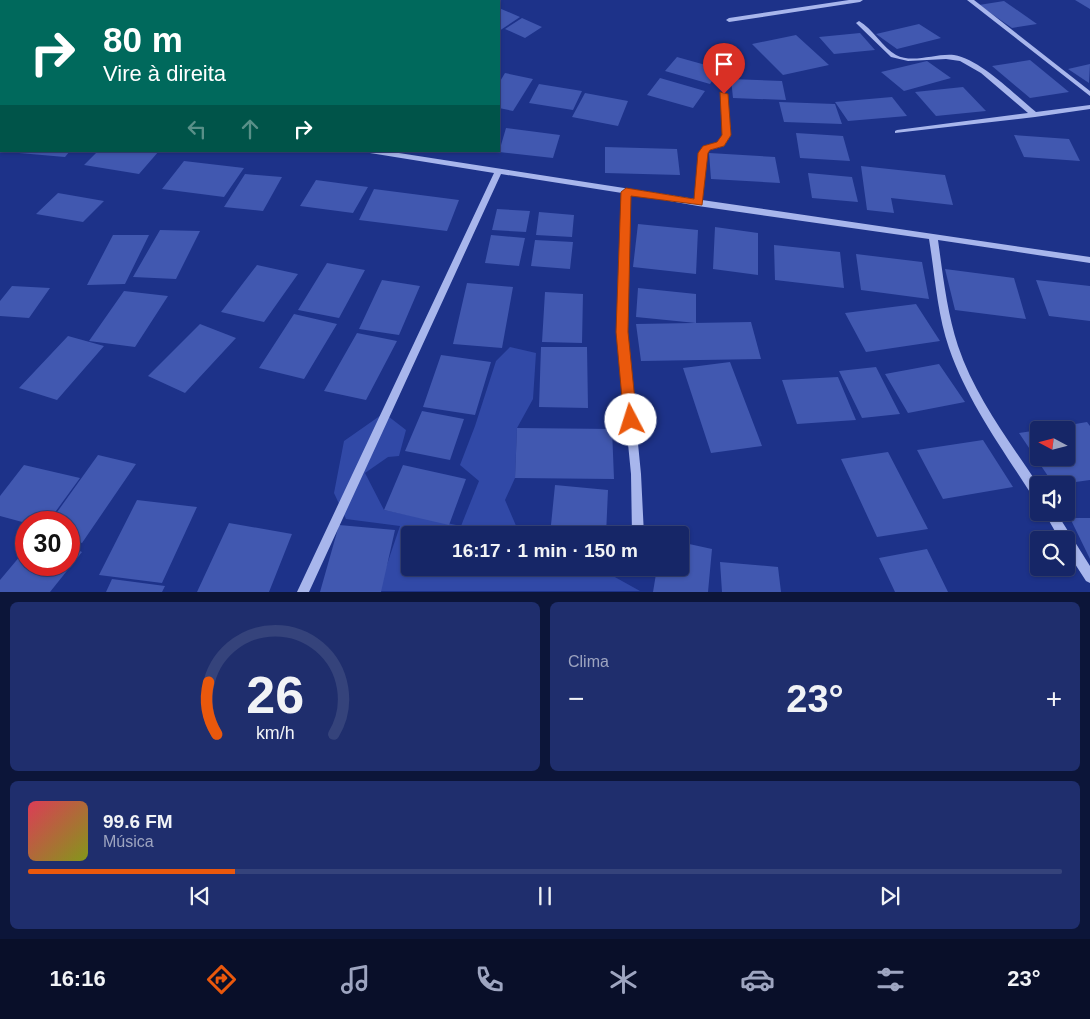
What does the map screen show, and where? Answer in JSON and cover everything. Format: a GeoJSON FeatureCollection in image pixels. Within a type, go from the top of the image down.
{"type":"FeatureCollection","features":[{"type":"Feature","properties":{"kind":"street"},"geometry":{"type":"LineString","coordinates":[[729,20],[860,0]]}},
{"type":"Feature","properties":{"kind":"street"},"geometry":{"type":"LineString","coordinates":[[970,0],[1090,94]]}},
{"type":"Feature","properties":{"kind":"street"},"geometry":{"type":"LineString","coordinates":[[859,23],[893,56],[909,60],[962,58],[975,66],[1035,115]]}},
{"type":"Feature","properties":{"kind":"street"},"geometry":{"type":"LineString","coordinates":[[698,203],[703,153],[707,148],[721,144],[727,135],[724,94]]}},
{"type":"Feature","properties":{"kind":"street"},"geometry":{"type":"LineString","coordinates":[[897,132],[953,123],[1035,115],[1090,107]]}},
{"type":"Feature","properties":{"kind":"street"},"geometry":{"type":"LineString","coordinates":[[376,152],[698,203],[1090,260]]}},
{"type":"Feature","properties":{"kind":"street"},"geometry":{"type":"LineString","coordinates":[[303,592],[498,172]]}},
{"type":"Feature","properties":{"kind":"street"},"geometry":{"type":"LineString","coordinates":[[626,192],[622,332],[636,474],[638,526]]}},
{"type":"Feature","properties":{"kind":"street"},"geometry":{"type":"LineString","coordinates":[[933,236],[947,324],[958,357],[969,383],[1030,482]]}},
{"type":"Feature","properties":{"kind":"street"},"geometry":{"type":"LineString","coordinates":[[1055,521],[1090,576]]}},
{"type":"Feature","properties":{"kind":"shaded area"},"geometry":{"type":"Polygon","coordinates":[[[510,347],[536,353],[533,399],[517,428],[515,478],[505,500],[516,526],[461,526],[479,481],[460,465],[496,361],[510,347]]]}},
{"type":"Feature","properties":{"kind":"shaded area"},"geometry":{"type":"Polygon","coordinates":[[[384,413],[406,430],[399,456],[388,457],[365,473],[384,510],[461,526],[401,526],[401,576],[613,576],[640,591],[378,591],[400,526],[346,519],[334,493],[344,441],[384,413]]]}},
{"type":"Feature","properties":{"kind":"building"},"geometry":{"type":"Polygon","coordinates":[[[1075,0],[1090,0],[1090,9],[1075,0]]]}},
{"type":"Feature","properties":{"kind":"building"},"geometry":{"type":"Polygon","coordinates":[[[1004,1],[1037,24],[1012,28],[979,5],[1004,1]]]}},
{"type":"Feature","properties":{"kind":"building"},"geometry":{"type":"Polygon","coordinates":[[[500,8],[520,17],[500,30],[500,8]]]}},
{"type":"Feature","properties":{"kind":"building"},"geometry":{"type":"Polygon","coordinates":[[[522,18],[542,27],[525,38],[505,29],[522,18]]]}},
{"type":"Feature","properties":{"kind":"building"},"geometry":{"type":"Polygon","coordinates":[[[919,24],[941,38],[897,49],[876,34],[919,24]]]}},
{"type":"Feature","properties":{"kind":"building"},"geometry":{"type":"Polygon","coordinates":[[[860,33],[875,50],[834,54],[819,37],[860,33]]]}},
{"type":"Feature","properties":{"kind":"building"},"geometry":{"type":"Polygon","coordinates":[[[796,35],[829,65],[783,75],[752,44],[796,35]]]}},
{"type":"Feature","properties":{"kind":"building"},"geometry":{"type":"Polygon","coordinates":[[[677,57],[720,69],[710,84],[665,71],[677,57]]]}},
{"type":"Feature","properties":{"kind":"building"},"geometry":{"type":"Polygon","coordinates":[[[1030,60],[1069,92],[1030,98],[992,66],[1030,60]]]}},
{"type":"Feature","properties":{"kind":"building"},"geometry":{"type":"Polygon","coordinates":[[[927,61],[951,78],[904,91],[881,72],[927,61]]]}},
{"type":"Feature","properties":{"kind":"building"},"geometry":{"type":"Polygon","coordinates":[[[1090,64],[1089,83],[1068,69],[1090,64]]]}},
{"type":"Feature","properties":{"kind":"building"},"geometry":{"type":"Polygon","coordinates":[[[505,73],[533,79],[513,111],[500,108],[500,81],[505,73]]]}},
{"type":"Feature","properties":{"kind":"building"},"geometry":{"type":"Polygon","coordinates":[[[660,78],[705,91],[693,108],[647,95],[660,78]]]}},
{"type":"Feature","properties":{"kind":"building"},"geometry":{"type":"Polygon","coordinates":[[[731,79],[782,81],[786,100],[733,98],[731,79]]]}},
{"type":"Feature","properties":{"kind":"building"},"geometry":{"type":"Polygon","coordinates":[[[539,84],[582,91],[573,110],[529,103],[539,84]]]}},
{"type":"Feature","properties":{"kind":"building"},"geometry":{"type":"Polygon","coordinates":[[[963,87],[986,111],[936,116],[915,92],[963,87]]]}},
{"type":"Feature","properties":{"kind":"building"},"geometry":{"type":"Polygon","coordinates":[[[585,93],[628,101],[618,126],[572,117],[585,93]]]}},
{"type":"Feature","properties":{"kind":"building"},"geometry":{"type":"Polygon","coordinates":[[[892,97],[907,116],[848,121],[835,102],[892,97]]]}},
{"type":"Feature","properties":{"kind":"building"},"geometry":{"type":"Polygon","coordinates":[[[779,102],[835,104],[842,124],[784,122],[779,102]]]}},
{"type":"Feature","properties":{"kind":"building"},"geometry":{"type":"Polygon","coordinates":[[[506,128],[560,135],[553,158],[499,152],[506,128]]]}},
{"type":"Feature","properties":{"kind":"building"},"geometry":{"type":"Polygon","coordinates":[[[796,133],[843,136],[850,161],[800,158],[796,133]]]}},
{"type":"Feature","properties":{"kind":"building"},"geometry":{"type":"Polygon","coordinates":[[[1014,135],[1069,139],[1080,161],[1024,157],[1014,135]]]}},
{"type":"Feature","properties":{"kind":"building"},"geometry":{"type":"Polygon","coordinates":[[[605,147],[677,149],[680,175],[605,173],[605,147]]]}},
{"type":"Feature","properties":{"kind":"building"},"geometry":{"type":"Polygon","coordinates":[[[20,152],[69,152],[65,157],[20,152]]]}},
{"type":"Feature","properties":{"kind":"building"},"geometry":{"type":"Polygon","coordinates":[[[97,152],[158,152],[139,174],[84,165],[97,152]]]}},
{"type":"Feature","properties":{"kind":"building"},"geometry":{"type":"Polygon","coordinates":[[[709,153],[775,157],[780,183],[711,179],[709,153]]]}},
{"type":"Feature","properties":{"kind":"building"},"geometry":{"type":"Polygon","coordinates":[[[184,161],[244,168],[224,197],[162,189],[184,161]]]}},
{"type":"Feature","properties":{"kind":"building"},"geometry":{"type":"Polygon","coordinates":[[[861,166],[945,175],[953,205],[891,198],[894,213],[867,210],[861,166]]]}},
{"type":"Feature","properties":{"kind":"building"},"geometry":{"type":"Polygon","coordinates":[[[808,173],[852,177],[858,202],[812,198],[808,173]]]}},
{"type":"Feature","properties":{"kind":"building"},"geometry":{"type":"Polygon","coordinates":[[[245,174],[282,177],[263,211],[224,207],[245,174]]]}},
{"type":"Feature","properties":{"kind":"building"},"geometry":{"type":"Polygon","coordinates":[[[316,180],[368,187],[353,213],[300,206],[316,180]]]}},
{"type":"Feature","properties":{"kind":"building"},"geometry":{"type":"Polygon","coordinates":[[[374,189],[459,200],[447,231],[359,220],[374,189]]]}},
{"type":"Feature","properties":{"kind":"building"},"geometry":{"type":"Polygon","coordinates":[[[58,193],[104,201],[83,222],[36,214],[58,193]]]}},
{"type":"Feature","properties":{"kind":"building"},"geometry":{"type":"Polygon","coordinates":[[[497,209],[530,211],[526,232],[492,230],[497,209]]]}},
{"type":"Feature","properties":{"kind":"building"},"geometry":{"type":"Polygon","coordinates":[[[539,212],[574,215],[572,237],[536,235],[539,212]]]}},
{"type":"Feature","properties":{"kind":"building"},"geometry":{"type":"Polygon","coordinates":[[[638,224],[698,230],[696,274],[633,267],[638,224]]]}},
{"type":"Feature","properties":{"kind":"building"},"geometry":{"type":"Polygon","coordinates":[[[715,227],[758,233],[758,275],[713,269],[715,227]]]}},
{"type":"Feature","properties":{"kind":"building"},"geometry":{"type":"Polygon","coordinates":[[[160,230],[200,231],[176,279],[133,277],[160,230]]]}},
{"type":"Feature","properties":{"kind":"building"},"geometry":{"type":"Polygon","coordinates":[[[113,235],[149,235],[125,284],[87,285],[113,235]]]}},
{"type":"Feature","properties":{"kind":"building"},"geometry":{"type":"Polygon","coordinates":[[[491,235],[525,238],[519,266],[485,263],[491,235]]]}},
{"type":"Feature","properties":{"kind":"building"},"geometry":{"type":"Polygon","coordinates":[[[535,240],[573,242],[570,269],[531,266],[535,240]]]}},
{"type":"Feature","properties":{"kind":"building"},"geometry":{"type":"Polygon","coordinates":[[[774,245],[840,252],[844,288],[775,280],[774,245]]]}},
{"type":"Feature","properties":{"kind":"building"},"geometry":{"type":"Polygon","coordinates":[[[856,254],[922,262],[929,299],[861,290],[856,254]]]}},
{"type":"Feature","properties":{"kind":"building"},"geometry":{"type":"Polygon","coordinates":[[[327,263],[365,270],[339,318],[298,310],[327,263]]]}},
{"type":"Feature","properties":{"kind":"building"},"geometry":{"type":"Polygon","coordinates":[[[257,265],[298,274],[264,322],[221,312],[257,265]]]}},
{"type":"Feature","properties":{"kind":"building"},"geometry":{"type":"Polygon","coordinates":[[[945,269],[1014,278],[1026,319],[955,310],[945,269]]]}},
{"type":"Feature","properties":{"kind":"building"},"geometry":{"type":"Polygon","coordinates":[[[382,280],[420,286],[399,335],[359,329],[382,280]]]}},
{"type":"Feature","properties":{"kind":"building"},"geometry":{"type":"Polygon","coordinates":[[[1036,280],[1090,286],[1090,321],[1049,316],[1036,280]]]}},
{"type":"Feature","properties":{"kind":"building"},"geometry":{"type":"Polygon","coordinates":[[[467,283],[513,287],[502,348],[453,344],[467,283]]]}},
{"type":"Feature","properties":{"kind":"building"},"geometry":{"type":"Polygon","coordinates":[[[12,286],[50,288],[29,318],[0,316],[0,301],[12,286]]]}},
{"type":"Feature","properties":{"kind":"building"},"geometry":{"type":"Polygon","coordinates":[[[638,288],[696,294],[696,323],[636,317],[638,288]]]}},
{"type":"Feature","properties":{"kind":"building"},"geometry":{"type":"Polygon","coordinates":[[[124,291],[168,296],[135,347],[89,341],[124,291]]]}},
{"type":"Feature","properties":{"kind":"building"},"geometry":{"type":"Polygon","coordinates":[[[545,292],[583,294],[582,343],[542,342],[545,292]]]}},
{"type":"Feature","properties":{"kind":"building"},"geometry":{"type":"Polygon","coordinates":[[[916,304],[940,341],[866,352],[845,313],[916,304]]]}},
{"type":"Feature","properties":{"kind":"building"},"geometry":{"type":"Polygon","coordinates":[[[294,314],[337,324],[304,379],[259,368],[294,314]]]}},
{"type":"Feature","properties":{"kind":"building"},"geometry":{"type":"Polygon","coordinates":[[[751,322],[761,359],[641,361],[636,324],[751,322]]]}},
{"type":"Feature","properties":{"kind":"building"},"geometry":{"type":"Polygon","coordinates":[[[200,324],[236,338],[185,393],[148,376],[200,324]]]}},
{"type":"Feature","properties":{"kind":"building"},"geometry":{"type":"Polygon","coordinates":[[[357,333],[397,341],[366,400],[324,391],[357,333]]]}},
{"type":"Feature","properties":{"kind":"building"},"geometry":{"type":"Polygon","coordinates":[[[68,336],[104,346],[57,400],[19,388],[68,336]]]}},
{"type":"Feature","properties":{"kind":"building"},"geometry":{"type":"Polygon","coordinates":[[[541,347],[587,347],[588,408],[539,407],[541,347]]]}},
{"type":"Feature","properties":{"kind":"building"},"geometry":{"type":"Polygon","coordinates":[[[441,355],[491,362],[475,415],[423,407],[441,355]]]}},
{"type":"Feature","properties":{"kind":"building"},"geometry":{"type":"Polygon","coordinates":[[[730,362],[762,446],[711,453],[683,368],[730,362]]]}},
{"type":"Feature","properties":{"kind":"building"},"geometry":{"type":"Polygon","coordinates":[[[939,364],[965,402],[908,413],[885,374],[939,364]]]}},
{"type":"Feature","properties":{"kind":"building"},"geometry":{"type":"Polygon","coordinates":[[[876,367],[900,414],[862,418],[839,371],[876,367]]]}},
{"type":"Feature","properties":{"kind":"building"},"geometry":{"type":"Polygon","coordinates":[[[838,377],[856,420],[797,424],[782,380],[838,377]]]}},
{"type":"Feature","properties":{"kind":"building"},"geometry":{"type":"Polygon","coordinates":[[[422,411],[464,419],[450,460],[405,451],[422,411]]]}},
{"type":"Feature","properties":{"kind":"building"},"geometry":{"type":"Polygon","coordinates":[[[1087,422],[1090,426],[1090,480],[1075,482],[1075,476],[1048,476],[1041,466],[1075,466],[1075,424],[1087,422]]]}},
{"type":"Feature","properties":{"kind":"building"},"geometry":{"type":"Polygon","coordinates":[[[517,428],[612,429],[614,479],[515,478],[517,428]]]}},
{"type":"Feature","properties":{"kind":"building"},"geometry":{"type":"Polygon","coordinates":[[[1030,431],[1030,449],[1019,433],[1030,431]]]}},
{"type":"Feature","properties":{"kind":"building"},"geometry":{"type":"Polygon","coordinates":[[[983,440],[1013,487],[943,499],[917,450],[983,440]]]}},
{"type":"Feature","properties":{"kind":"building"},"geometry":{"type":"Polygon","coordinates":[[[888,452],[928,529],[877,537],[841,459],[888,452]]]}},
{"type":"Feature","properties":{"kind":"building"},"geometry":{"type":"Polygon","coordinates":[[[98,455],[136,464],[82,543],[80,542],[80,511],[58,511],[98,455]]]}},
{"type":"Feature","properties":{"kind":"building"},"geometry":{"type":"Polygon","coordinates":[[[24,465],[80,478],[56,511],[15,511],[15,520],[0,516],[0,496],[24,465]]]}},
{"type":"Feature","properties":{"kind":"building"},"geometry":{"type":"Polygon","coordinates":[[[403,465],[466,479],[449,525],[384,510],[403,465]]]}},
{"type":"Feature","properties":{"kind":"building"},"geometry":{"type":"Polygon","coordinates":[[[555,485],[608,490],[606,526],[551,526],[555,485]]]}},
{"type":"Feature","properties":{"kind":"building"},"geometry":{"type":"Polygon","coordinates":[[[137,500],[197,507],[162,583],[99,575],[137,500]]]}},
{"type":"Feature","properties":{"kind":"building"},"geometry":{"type":"Polygon","coordinates":[[[1075,518],[1090,518],[1090,559],[1071,521],[1075,521],[1075,518]]]}},
{"type":"Feature","properties":{"kind":"building"},"geometry":{"type":"Polygon","coordinates":[[[229,523],[292,534],[269,592],[197,592],[229,523]]]}},
{"type":"Feature","properties":{"kind":"building"},"geometry":{"type":"Polygon","coordinates":[[[339,525],[395,530],[381,592],[320,592],[339,525]]]}},
{"type":"Feature","properties":{"kind":"building"},"geometry":{"type":"Polygon","coordinates":[[[689,544],[712,549],[708,592],[653,592],[656,576],[689,576],[689,544]]]}},
{"type":"Feature","properties":{"kind":"building"},"geometry":{"type":"Polygon","coordinates":[[[927,549],[948,592],[895,592],[879,558],[927,549]]]}},
{"type":"Feature","properties":{"kind":"building"},"geometry":{"type":"Polygon","coordinates":[[[15,562],[15,576],[63,576],[50,592],[0,592],[0,580],[15,562]]]}},
{"type":"Feature","properties":{"kind":"building"},"geometry":{"type":"Polygon","coordinates":[[[720,562],[778,567],[781,592],[722,592],[720,562]]]}},
{"type":"Feature","properties":{"kind":"building"},"geometry":{"type":"Polygon","coordinates":[[[112,579],[165,586],[162,592],[106,592],[112,579]]]}},
{"type":"Feature","properties":{"kind":"route"},"geometry":{"type":"LineString","coordinates":[[631,420],[622,332],[626,192],[698,203],[703,153],[707,148],[721,144],[727,135],[724,94]]}}]}
